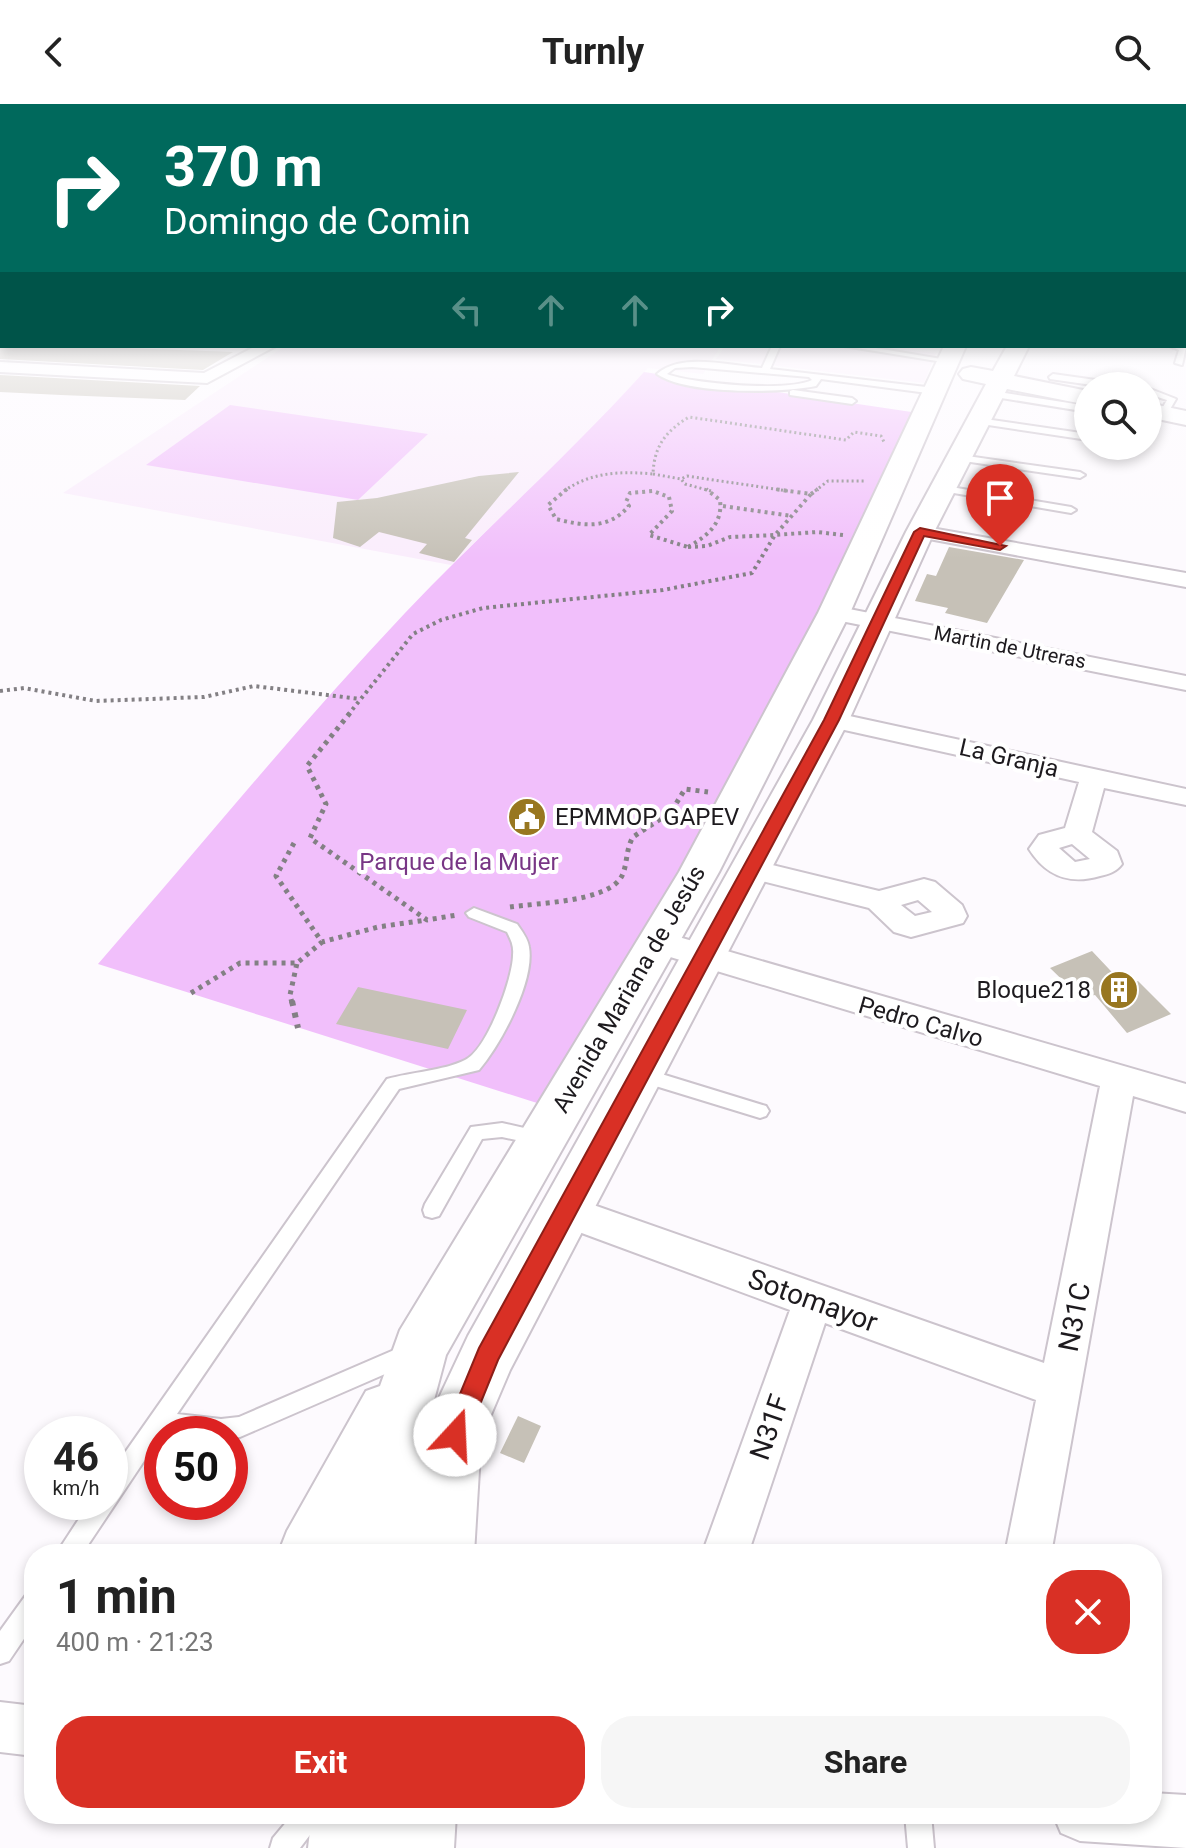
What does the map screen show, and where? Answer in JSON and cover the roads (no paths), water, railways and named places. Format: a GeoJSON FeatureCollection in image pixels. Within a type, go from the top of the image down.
{"type":"FeatureCollection","features":[{"type":"Feature","properties":{"kind":"main road","name":"Avenida Mariana de Jesús"},"geometry":{"type":"LineString","coordinates":[[380,1544],[393,1438],[420,1348],[699,872],[834,613],[933,396]]}},
{"type":"Feature","properties":{"kind":"main road","name":"Avenida Mariana de Jesús"},"geometry":{"type":"LineString","coordinates":[[443,1544],[450,1454],[460,1417],[488,1355],[831,720],[920,532],[991,396]]}},
{"type":"Feature","properties":{"kind":"main road"},"geometry":{"type":"LineString","coordinates":[[699,872],[748,876]]}},
{"type":"Feature","properties":{"kind":"main road"},"geometry":{"type":"LineString","coordinates":[[315,1544],[420,1348]]}},
{"type":"Feature","properties":{"kind":"main road"},"geometry":{"type":"LineString","coordinates":[[345,1848],[347,1824]]}},
{"type":"Feature","properties":{"kind":"main road"},"geometry":{"type":"LineString","coordinates":[[417,1848],[419,1824]]}},
{"type":"Feature","properties":{"kind":"street"},"geometry":{"type":"LineString","coordinates":[[920,532],[1186,580]]}},
{"type":"Feature","properties":{"kind":"street","name":"Martin de Utreras"},"geometry":{"type":"LineString","coordinates":[[834,613],[1186,683]]}},
{"type":"Feature","properties":{"kind":"street","name":"La Granja"},"geometry":{"type":"LineString","coordinates":[[831,720],[1186,797]]}},
{"type":"Feature","properties":{"kind":"street"},"geometry":{"type":"LineString","coordinates":[[1077,834],[1094,777]]}},
{"type":"Feature","properties":{"kind":"street"},"geometry":{"type":"LineString","coordinates":[[748,876],[879,901]]}},
{"type":"Feature","properties":{"kind":"street","name":"Pedro Calvo"},"geometry":{"type":"LineString","coordinates":[[658,942],[1186,1098]]}},
{"type":"Feature","properties":{"kind":"street","name":"N31C"},"geometry":{"type":"LineString","coordinates":[[1030,1544],[1119,1080]]}},
{"type":"Feature","properties":{"kind":"street","name":"Sotomayor"},"geometry":{"type":"LineString","coordinates":[[565,1211],[1060,1389]]}},
{"type":"Feature","properties":{"kind":"street","name":"N31F"},"geometry":{"type":"LineString","coordinates":[[728,1544],[813,1300]]}},
{"type":"Feature","properties":{"kind":"street"},"geometry":{"type":"LineString","coordinates":[[0,1727],[24,1730]]}},
{"type":"Feature","properties":{"kind":"street"},"geometry":{"type":"LineString","coordinates":[[1162,1820],[1186,1822]]}},
{"type":"Feature","properties":{"kind":"lane"},"geometry":{"type":"LineString","coordinates":[[818,396],[852,401]]}},
{"type":"Feature","properties":{"kind":"lane"},"geometry":{"type":"LineString","coordinates":[[1038,396],[1074,406]]}},
{"type":"Feature","properties":{"kind":"lane"},"geometry":{"type":"LineString","coordinates":[[1164,396],[1172,399],[1166,414]]}},
{"type":"Feature","properties":{"kind":"lane"},"geometry":{"type":"LineString","coordinates":[[978,421],[1074,435]]}},
{"type":"Feature","properties":{"kind":"lane"},"geometry":{"type":"LineString","coordinates":[[960,458],[1080,475]]}},
{"type":"Feature","properties":{"kind":"lane"},"geometry":{"type":"LineString","coordinates":[[945,489],[1071,510]]}},
{"type":"Feature","properties":{"kind":"lane"},"geometry":{"type":"LineString","coordinates":[[164,1416],[393,1084],[473,1065],[482,1058],[510,996],[520,967],[521,945],[512,928],[474,913]]}},
{"type":"Feature","properties":{"kind":"lane"},"geometry":{"type":"LineString","coordinates":[[640,1074],[760,1111]]}},
{"type":"Feature","properties":{"kind":"lane"},"geometry":{"type":"LineString","coordinates":[[432,1210],[477,1132],[502,1130],[542,1138]]}},
{"type":"Feature","properties":{"kind":"lane"},"geometry":{"type":"LineString","coordinates":[[248,1423],[420,1348]]}},
{"type":"Feature","properties":{"kind":"lane"},"geometry":{"type":"LineString","coordinates":[[128,1467],[144,1444]]}},
{"type":"Feature","properties":{"kind":"lane"},"geometry":{"type":"LineString","coordinates":[[75,1544],[92,1520]]}},
{"type":"Feature","properties":{"kind":"lane"},"geometry":{"type":"LineString","coordinates":[[0,1652],[24,1617]]}},
{"type":"Feature","properties":{"kind":"lane"},"geometry":{"type":"LineString","coordinates":[[283,1848],[302,1824]]}},
{"type":"Feature","properties":{"kind":"lane"},"geometry":{"type":"LineString","coordinates":[[919,1824],[921,1848]]}},
{"type":"Feature","properties":{"kind":"place","name":"EPMMOP GAPEV"},"geometry":{"type":"Point","coordinates":[527,817]}},
{"type":"Feature","properties":{"kind":"place","name":"Bloque218"},"geometry":{"type":"Point","coordinates":[1119,990]}},
{"type":"Feature","properties":{"kind":"park label","name":"Parque de la Mujer"},"geometry":{"type":"Point","coordinates":[459,862]}}]}
